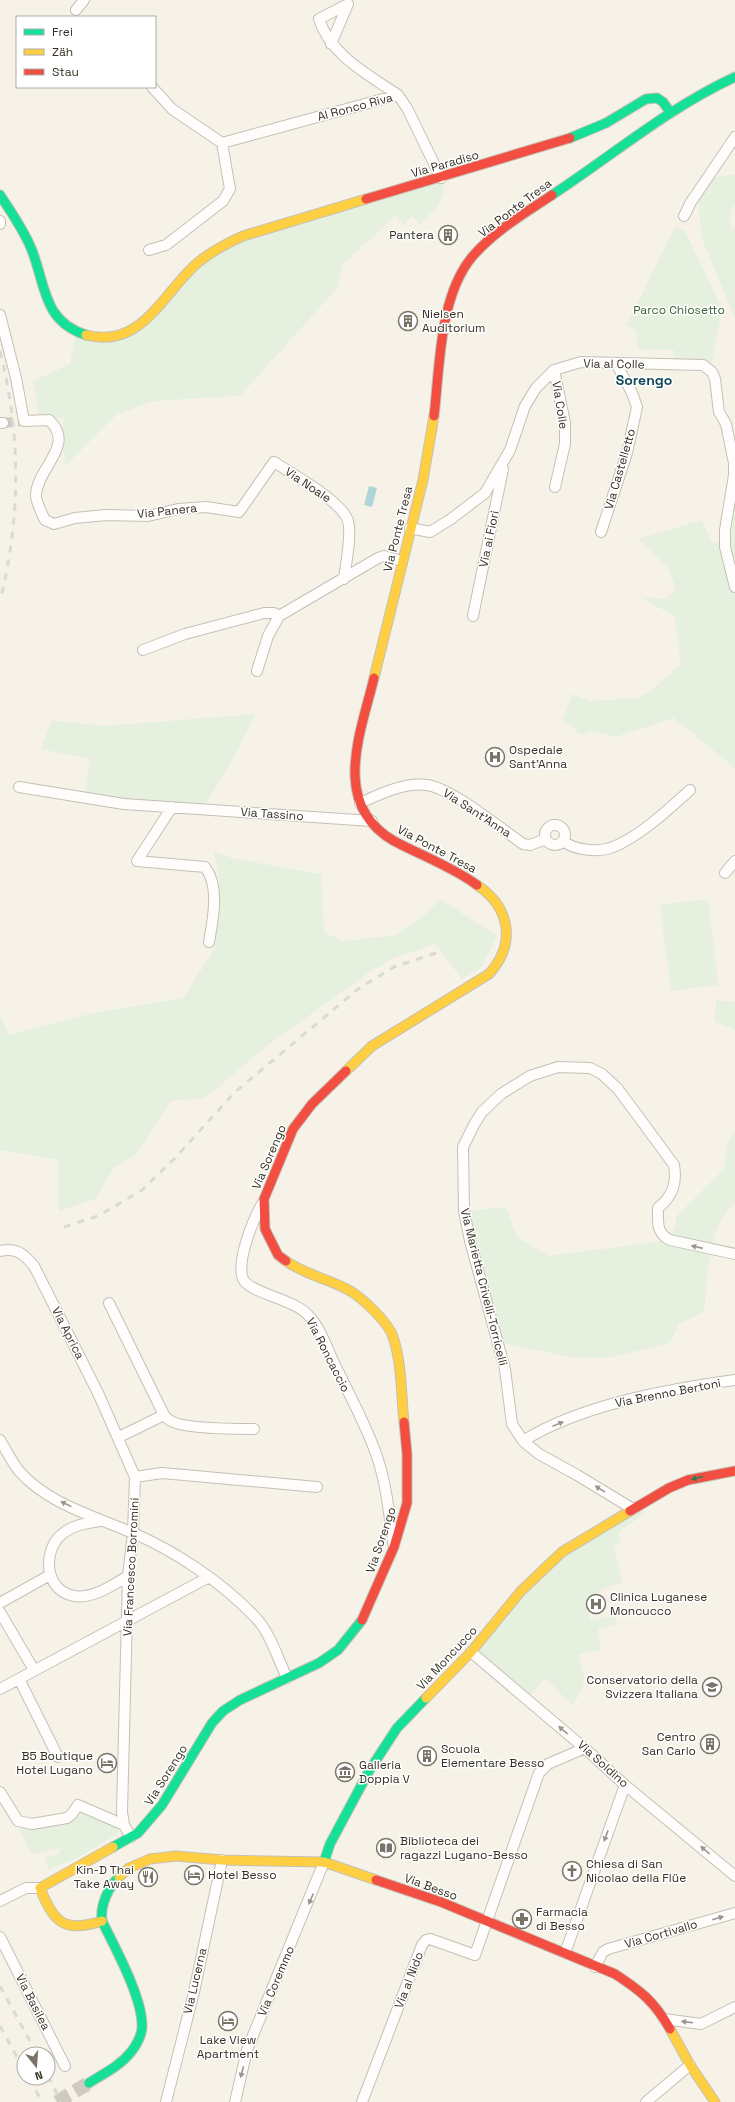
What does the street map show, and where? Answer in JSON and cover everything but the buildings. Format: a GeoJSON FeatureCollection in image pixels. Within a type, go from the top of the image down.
{"type":"FeatureCollection","features":[{"type":"Feature","properties":{"kind":"main road","name":"Via Ponte Tresa"},"geometry":{"type":"LineString","coordinates":[[427,1012],[476,983],[497,966],[506,949],[507,942],[504,916],[498,905],[481,886],[469,878],[393,840],[372,821],[360,803],[353,777],[355,755],[423,480],[432,432],[446,310],[455,285],[462,273],[477,252],[500,232],[670,112],[735,77]]}},
{"type":"Feature","properties":{"kind":"main road","name":"Via Paradiso"},"geometry":{"type":"LineString","coordinates":[[0,195],[31,249],[47,298],[53,311],[67,326],[76,332],[93,337],[112,338],[122,336],[146,322],[185,274],[216,249],[257,232],[509,158],[595,129],[646,99],[653,98],[660,100],[670,112]]}},
{"type":"Feature","properties":{"kind":"main road","name":"Via Sorengo"},"geometry":{"type":"LineString","coordinates":[[40,1888],[131,1838],[146,1825],[162,1805],[212,1723],[223,1711],[240,1700],[319,1663],[338,1650],[356,1631],[365,1617],[394,1546],[407,1503],[407,1454],[397,1351],[393,1335],[380,1316],[352,1292],[298,1270],[278,1255],[265,1229],[263,1211],[264,1200],[274,1172],[294,1129],[312,1104],[372,1046],[427,1012]]}},
{"type":"Feature","properties":{"kind":"main road","name":"Via Moncucco"},"geometry":{"type":"LineString","coordinates":[[324,1862],[330,1844],[360,1791],[370,1769],[397,1728],[471,1652],[521,1591],[562,1552],[669,1488],[688,1480],[735,1471]]}},
{"type":"Feature","properties":{"kind":"main road","name":"Via Besso"},"geometry":{"type":"LineString","coordinates":[[102,1921],[103,1906],[110,1889],[121,1875],[140,1863],[162,1856],[222,1860],[324,1862],[441,1902],[615,1974],[641,1991],[664,2019],[690,2065],[715,2102]]}},
{"type":"Feature","properties":{"kind":"main road"},"geometry":{"type":"LineString","coordinates":[[40,1888],[51,1914],[62,1925],[79,1928],[102,1921],[138,2004],[142,2027],[136,2045],[130,2053],[89,2083]]}},
{"type":"Feature","properties":{"kind":"street"},"geometry":{"type":"LineString","coordinates":[[76,10],[84,0]]}},
{"type":"Feature","properties":{"kind":"street"},"geometry":{"type":"LineString","coordinates":[[332,44],[348,2]]}},
{"type":"Feature","properties":{"kind":"street"},"geometry":{"type":"LineString","coordinates":[[348,2],[319,19],[322,28],[332,44],[357,67],[398,95]]}},
{"type":"Feature","properties":{"kind":"street"},"geometry":{"type":"LineString","coordinates":[[149,250],[166,245],[223,200],[230,189],[222,143],[172,108],[153,88]]}},
{"type":"Feature","properties":{"kind":"street","name":"Al Ronco Riva"},"geometry":{"type":"LineString","coordinates":[[222,143],[398,95],[407,108],[441,178]]}},
{"type":"Feature","properties":{"kind":"street"},"geometry":{"type":"LineString","coordinates":[[684,216],[691,202],[735,137]]}},
{"type":"Feature","properties":{"kind":"street","name":"Via Panera"},"geometry":{"type":"LineString","coordinates":[[0,316],[16,378],[24,421],[49,420],[57,428],[59,439],[54,456],[38,480],[36,496],[45,520],[54,524],[74,518],[106,515],[148,516],[178,509],[206,507],[239,512],[274,462]]}},
{"type":"Feature","properties":{"kind":"street","name":"Via al Colle"},"geometry":{"type":"LineString","coordinates":[[410,528],[430,532],[451,519],[484,493],[505,461],[525,406],[536,388],[554,370],[581,362],[703,365],[708,367],[715,379],[719,412],[730,423],[734,475],[725,530],[727,558],[735,587]]}},
{"type":"Feature","properties":{"kind":"street","name":"Via Castelletto"},"geometry":{"type":"LineString","coordinates":[[601,532],[627,453],[637,407],[632,393],[616,363]]}},
{"type":"Feature","properties":{"kind":"street","name":"Via Colle"},"geometry":{"type":"LineString","coordinates":[[554,370],[565,423],[565,444],[555,487]]}},
{"type":"Feature","properties":{"kind":"street","name":"Via ai Fiori"},"geometry":{"type":"LineString","coordinates":[[473,616],[505,461]]}},
{"type":"Feature","properties":{"kind":"street","name":"Via Noale"},"geometry":{"type":"LineString","coordinates":[[274,462],[329,498],[343,512],[348,520],[344,579]]}},
{"type":"Feature","properties":{"kind":"street"},"geometry":{"type":"LineString","coordinates":[[257,671],[268,636],[279,616],[384,556],[402,561]]}},
{"type":"Feature","properties":{"kind":"street"},"geometry":{"type":"LineString","coordinates":[[142,650],[185,634],[264,613],[274,613],[279,616]]}},
{"type":"Feature","properties":{"kind":"street","name":"Via Sant'Anna"},"geometry":{"type":"LineString","coordinates":[[360,803],[394,790],[411,786],[426,785],[444,789],[523,844],[530,845],[546,839]]}},
{"type":"Feature","properties":{"kind":"street","name":"Via Tassino"},"geometry":{"type":"LineString","coordinates":[[19,787],[124,804],[372,821]]}},
{"type":"Feature","properties":{"kind":"street"},"geometry":{"type":"LineString","coordinates":[[563,841],[575,848],[597,850],[612,848],[644,827],[690,790]]}},
{"type":"Feature","properties":{"kind":"street"},"geometry":{"type":"LineString","coordinates":[[172,808],[137,861],[205,866],[211,875],[214,904],[209,942]]}},
{"type":"Feature","properties":{"kind":"street"},"geometry":{"type":"LineString","coordinates":[[556,826],[563,830],[563,841],[555,845],[550,843],[546,839],[547,829],[556,826]]}},
{"type":"Feature","properties":{"kind":"street"},"geometry":{"type":"LineString","coordinates":[[725,873],[735,861]]}},
{"type":"Feature","properties":{"kind":"street","name":"Via Marietta Crivelli-Torricelli"},"geometry":{"type":"LineString","coordinates":[[523,1441],[512,1424],[505,1369],[470,1241],[463,1193],[463,1147],[482,1112],[501,1094],[530,1076],[558,1067],[581,1066],[590,1068],[602,1074],[618,1089],[674,1165],[676,1177],[673,1191],[665,1202],[658,1208],[659,1230],[663,1236],[696,1247],[735,1254]]}},
{"type":"Feature","properties":{"kind":"street","name":"Via Roncaccio"},"geometry":{"type":"LineString","coordinates":[[264,1200],[252,1222],[242,1273],[244,1281],[253,1288],[300,1307],[316,1325],[375,1452],[386,1494],[394,1546]]}},
{"type":"Feature","properties":{"kind":"street","name":"Via Aprica"},"geometry":{"type":"LineString","coordinates":[[0,1251],[9,1249],[24,1253],[34,1266],[119,1437],[135,1477]]}},
{"type":"Feature","properties":{"kind":"street"},"geometry":{"type":"LineString","coordinates":[[109,1303],[164,1415],[170,1421],[178,1424],[228,1430],[254,1429]]}},
{"type":"Feature","properties":{"kind":"street","name":"Via Brenno Bertoni"},"geometry":{"type":"LineString","coordinates":[[523,1441],[537,1432],[626,1400],[735,1380]]}},
{"type":"Feature","properties":{"kind":"street"},"geometry":{"type":"LineString","coordinates":[[119,1437],[164,1415]]}},
{"type":"Feature","properties":{"kind":"street"},"geometry":{"type":"LineString","coordinates":[[0,1440],[19,1471],[50,1496],[101,1521],[133,1533],[167,1550],[209,1577],[256,1617],[266,1632],[287,1678]]}},
{"type":"Feature","properties":{"kind":"street"},"geometry":{"type":"LineString","coordinates":[[523,1441],[539,1454],[633,1509]]}},
{"type":"Feature","properties":{"kind":"street"},"geometry":{"type":"LineString","coordinates":[[135,1477],[162,1473],[317,1487]]}},
{"type":"Feature","properties":{"kind":"street","name":"Via Francesco Borromini"},"geometry":{"type":"LineString","coordinates":[[131,1838],[124,1825],[122,1812],[128,1576],[133,1533],[135,1477]]}},
{"type":"Feature","properties":{"kind":"street"},"geometry":{"type":"LineString","coordinates":[[101,1521],[80,1524],[62,1534],[53,1545],[49,1557],[47,1567],[50,1575],[59,1589],[74,1596],[89,1595],[128,1576]]}},
{"type":"Feature","properties":{"kind":"street"},"geometry":{"type":"LineString","coordinates":[[0,1603],[50,1575]]}},
{"type":"Feature","properties":{"kind":"street"},"geometry":{"type":"LineString","coordinates":[[0,1689],[209,1577]]}},
{"type":"Feature","properties":{"kind":"street"},"geometry":{"type":"LineString","coordinates":[[0,1612],[34,1670]]}},
{"type":"Feature","properties":{"kind":"street","name":"Via Soldino"},"geometry":{"type":"LineString","coordinates":[[471,1652],[585,1748],[625,1785],[735,1876]]}},
{"type":"Feature","properties":{"kind":"street"},"geometry":{"type":"LineString","coordinates":[[20,1679],[58,1757]]}},
{"type":"Feature","properties":{"kind":"street"},"geometry":{"type":"LineString","coordinates":[[486,1920],[539,1773],[548,1764],[585,1748]]}},
{"type":"Feature","properties":{"kind":"street"},"geometry":{"type":"LineString","coordinates":[[565,1953],[625,1785]]}},
{"type":"Feature","properties":{"kind":"street"},"geometry":{"type":"LineString","coordinates":[[0,1792],[18,1821],[25,1823],[67,1818],[72,1814],[78,1805],[124,1825]]}},
{"type":"Feature","properties":{"kind":"street","name":"Via Lucerna"},"geometry":{"type":"LineString","coordinates":[[166,2102],[194,1992],[222,1860]]}},
{"type":"Feature","properties":{"kind":"street","name":"Via Coremmo"},"geometry":{"type":"LineString","coordinates":[[235,2102],[247,2050],[324,1862]]}},
{"type":"Feature","properties":{"kind":"street"},"geometry":{"type":"LineString","coordinates":[[0,1901],[26,1888],[40,1888]]}},
{"type":"Feature","properties":{"kind":"street","name":"Via Cortivallo"},"geometry":{"type":"LineString","coordinates":[[595,1967],[603,1952],[608,1949],[735,1913]]}},
{"type":"Feature","properties":{"kind":"street","name":"Via al Nido"},"geometry":{"type":"LineString","coordinates":[[362,2102],[424,1942],[426,1940],[433,1940],[475,1954],[486,1920]]}},
{"type":"Feature","properties":{"kind":"street","name":"Via Basilea"},"geometry":{"type":"LineString","coordinates":[[0,1937],[65,2066]]}},
{"type":"Feature","properties":{"kind":"street"},"geometry":{"type":"LineString","coordinates":[[664,2019],[701,2024],[735,2007]]}},
{"type":"Feature","properties":{"kind":"street"},"geometry":{"type":"LineString","coordinates":[[646,2102],[690,2065]]}},
{"type":"Feature","properties":{"kind":"green space"},"geometry":{"type":"Polygon","coordinates":[[[735,174],[735,205],[730,212],[731,229],[735,228],[735,318],[702,239],[698,199],[710,179],[735,174]]]}},
{"type":"Feature","properties":{"kind":"green space"},"geometry":{"type":"Polygon","coordinates":[[[441,178],[444,194],[436,208],[419,225],[413,216],[403,225],[395,216],[343,264],[338,287],[240,396],[153,401],[116,415],[65,466],[63,418],[39,416],[33,381],[70,364],[76,332],[122,336],[216,249],[441,178]]]}},
{"type":"Feature","properties":{"kind":"green space","name":"Parco Chiosetto"},"geometry":{"type":"Polygon","coordinates":[[[675,227],[685,231],[722,308],[712,363],[674,360],[674,350],[638,349],[636,331],[627,325],[675,227]]]}},
{"type":"Feature","properties":{"kind":"green space"},"geometry":{"type":"Polygon","coordinates":[[[735,500],[735,768],[674,718],[615,737],[593,731],[581,735],[563,719],[573,694],[590,701],[637,698],[649,693],[681,664],[675,616],[639,597],[667,599],[676,588],[668,568],[639,539],[702,520],[712,543],[731,544],[735,500]]]}},
{"type":"Feature","properties":{"kind":"green space"},"geometry":{"type":"Polygon","coordinates":[[[256,714],[231,762],[204,807],[84,796],[90,759],[41,749],[52,720],[104,726],[256,714]]]}},
{"type":"Feature","properties":{"kind":"green space"},"geometry":{"type":"Polygon","coordinates":[[[214,852],[235,859],[321,874],[324,933],[344,941],[396,935],[427,913],[440,899],[497,936],[481,968],[462,979],[435,944],[394,958],[368,973],[264,1048],[205,1098],[171,1101],[137,1154],[114,1168],[95,1199],[59,1211],[59,1160],[0,1150],[0,1015],[9,1035],[93,1013],[183,998],[214,950],[219,879],[214,852]]]}},
{"type":"Feature","properties":{"kind":"green space"},"geometry":{"type":"Polygon","coordinates":[[[708,899],[718,985],[671,991],[660,905],[708,899]]]}},
{"type":"Feature","properties":{"kind":"green space"},"geometry":{"type":"Polygon","coordinates":[[[716,1000],[735,1002],[735,1029],[715,1022],[716,1000]]]}},
{"type":"Feature","properties":{"kind":"green space"},"geometry":{"type":"Polygon","coordinates":[[[735,1131],[735,1203],[726,1212],[719,1224],[714,1238],[710,1253],[704,1312],[679,1324],[670,1343],[607,1358],[570,1357],[498,1342],[464,1211],[506,1207],[517,1237],[549,1256],[670,1240],[676,1226],[676,1217],[724,1169],[728,1142],[735,1131]]]}},
{"type":"Feature","properties":{"kind":"green space"},"geometry":{"type":"Polygon","coordinates":[[[633,1509],[646,1512],[618,1533],[621,1544],[614,1546],[622,1583],[608,1587],[597,1594],[590,1606],[589,1613],[590,1621],[615,1615],[617,1624],[598,1629],[601,1650],[579,1654],[584,1676],[581,1692],[572,1706],[546,1678],[526,1699],[471,1652],[562,1552],[633,1509]]]}},
{"type":"Feature","properties":{"kind":"green space"},"geometry":{"type":"Polygon","coordinates":[[[78,1810],[119,1828],[119,1833],[77,1858],[48,1869],[45,1858],[57,1855],[60,1852],[60,1848],[31,1854],[19,1826],[33,1826],[78,1810]]]}},
{"type":"Feature","properties":{"kind":"water"},"geometry":{"type":"Polygon","coordinates":[[[369,486],[377,488],[372,507],[364,505],[369,486]]]}},
{"type":"Feature","properties":{"kind":"tunnel"},"geometry":{"type":"LineString","coordinates":[[3,423],[24,421]]}},
{"type":"Feature","properties":{"kind":"tunnel"},"geometry":{"type":"LineString","coordinates":[[57,2102],[89,2083]]}},
{"type":"Feature","properties":{"kind":"railway"},"geometry":{"type":"LineString","coordinates":[[0,351],[12,414],[16,476],[12,538],[0,601]]}},
{"type":"Feature","properties":{"kind":"railway"},"geometry":{"type":"LineString","coordinates":[[64,1227],[98,1216],[142,1190],[176,1157],[234,1093],[358,989],[394,967],[436,953]]}},
{"type":"Feature","properties":{"kind":"railway"},"geometry":{"type":"LineString","coordinates":[[0,1986],[33,2046]]}},
{"type":"Feature","properties":{"kind":"railway"},"geometry":{"type":"LineString","coordinates":[[0,2026],[16,2055]]}},
{"type":"Feature","properties":{"kind":"railway"},"geometry":{"type":"LineString","coordinates":[[33,2086],[42,2102]]}},
{"type":"Feature","properties":{"kind":"railway"},"geometry":{"type":"LineString","coordinates":[[53,2086],[61,2102]]}},
{"type":"Feature","properties":{"kind":"traffic: fast"},"geometry":{"type":"LineString","coordinates":[[552,195],[664,117],[710,89],[735,77]]}},
{"type":"Feature","properties":{"kind":"traffic: fast"},"geometry":{"type":"LineString","coordinates":[[570,138],[606,123],[646,99],[657,98],[663,102],[670,112]]}},
{"type":"Feature","properties":{"kind":"traffic: fast"},"geometry":{"type":"LineString","coordinates":[[0,195],[28,241],[36,262],[43,288],[53,311],[61,321],[72,329],[86,335]]}},
{"type":"Feature","properties":{"kind":"traffic: fast"},"geometry":{"type":"LineString","coordinates":[[113,1847],[138,1833],[162,1805],[212,1723],[223,1711],[240,1700],[319,1663],[338,1650],[362,1620]]}},
{"type":"Feature","properties":{"kind":"traffic: fast"},"geometry":{"type":"LineString","coordinates":[[324,1862],[330,1844],[369,1771],[397,1728],[426,1698]]}},
{"type":"Feature","properties":{"kind":"traffic: fast"},"geometry":{"type":"LineString","coordinates":[[89,2083],[127,2057],[137,2044],[142,2030],[141,2015],[133,1988],[121,1959],[102,1921],[102,1909],[108,1891],[119,1877]]}},
{"type":"Feature","properties":{"kind":"traffic: slow"},"geometry":{"type":"LineString","coordinates":[[86,335],[105,337],[121,334],[135,327],[160,305],[182,278],[199,261],[230,242],[243,236],[366,199]]}},
{"type":"Feature","properties":{"kind":"traffic: slow"},"geometry":{"type":"LineString","coordinates":[[374,678],[423,480],[434,416]]}},
{"type":"Feature","properties":{"kind":"traffic: slow"},"geometry":{"type":"LineString","coordinates":[[346,1071],[372,1046],[489,974],[498,963],[506,939],[506,927],[503,915],[497,904],[477,885]]}},
{"type":"Feature","properties":{"kind":"traffic: slow"},"geometry":{"type":"LineString","coordinates":[[286,1261],[302,1270],[352,1292],[363,1300],[387,1325],[391,1331],[398,1357],[404,1422]]}},
{"type":"Feature","properties":{"kind":"traffic: slow"},"geometry":{"type":"LineString","coordinates":[[426,1698],[471,1652],[521,1591],[562,1552],[630,1511]]}},
{"type":"Feature","properties":{"kind":"traffic: slow"},"geometry":{"type":"LineString","coordinates":[[102,1921],[78,1926],[69,1925],[62,1922],[50,1910],[40,1888],[113,1847]]}},
{"type":"Feature","properties":{"kind":"traffic: slow"},"geometry":{"type":"LineString","coordinates":[[119,1877],[129,1868],[150,1859],[176,1856],[222,1860],[324,1862],[376,1880]]}},
{"type":"Feature","properties":{"kind":"traffic: slow"},"geometry":{"type":"LineString","coordinates":[[670,2029],[690,2065],[715,2102]]}},
{"type":"Feature","properties":{"kind":"traffic: jam"},"geometry":{"type":"LineString","coordinates":[[366,199],[570,138]]}},
{"type":"Feature","properties":{"kind":"traffic: jam"},"geometry":{"type":"LineString","coordinates":[[434,416],[443,333],[447,312],[461,273],[472,257],[490,239],[510,223],[552,195]]}},
{"type":"Feature","properties":{"kind":"traffic: jam"},"geometry":{"type":"LineString","coordinates":[[374,678],[358,744],[355,766],[356,787],[362,808],[374,826],[394,841],[447,867],[477,885]]}},
{"type":"Feature","properties":{"kind":"traffic: jam"},"geometry":{"type":"LineString","coordinates":[[286,1261],[278,1255],[265,1229],[264,1199],[293,1129],[312,1104],[346,1071]]}},
{"type":"Feature","properties":{"kind":"traffic: jam"},"geometry":{"type":"LineString","coordinates":[[362,1620],[394,1547],[407,1503],[407,1454],[404,1422]]}},
{"type":"Feature","properties":{"kind":"traffic: jam"},"geometry":{"type":"LineString","coordinates":[[630,1511],[669,1488],[688,1480],[735,1471]]}},
{"type":"Feature","properties":{"kind":"traffic: jam"},"geometry":{"type":"LineString","coordinates":[[376,1880],[441,1902],[615,1974],[646,1997],[670,2029]]}},
{"type":"Feature","properties":{"kind":"place","name":"Pantera"},"geometry":{"type":"Point","coordinates":[448,235]}},
{"type":"Feature","properties":{"kind":"place","name":"Nielsen Auditorium"},"geometry":{"type":"Point","coordinates":[408,321]}},
{"type":"Feature","properties":{"kind":"place","name":"Ospedale Sant'Anna"},"geometry":{"type":"Point","coordinates":[495,757]}},
{"type":"Feature","properties":{"kind":"place","name":"Clinica Luganese Moncucco"},"geometry":{"type":"Point","coordinates":[596,1604]}},
{"type":"Feature","properties":{"kind":"place","name":"Conservatorio della Svizzera Italiana"},"geometry":{"type":"Point","coordinates":[712,1687]}},
{"type":"Feature","properties":{"kind":"place","name":"Centro San Carlo"},"geometry":{"type":"Point","coordinates":[710,1744]}},
{"type":"Feature","properties":{"kind":"place","name":"Scuola Elementare Besso"},"geometry":{"type":"Point","coordinates":[427,1756]}},
{"type":"Feature","properties":{"kind":"place","name":"B5 Boutique Hotel Lugano"},"geometry":{"type":"Point","coordinates":[107,1763]}},
{"type":"Feature","properties":{"kind":"place","name":"Galleria Doppia V"},"geometry":{"type":"Point","coordinates":[345,1772]}},
{"type":"Feature","properties":{"kind":"place","name":"Biblioteca dei ragazzi Lugano-Besso"},"geometry":{"type":"Point","coordinates":[386,1848]}},
{"type":"Feature","properties":{"kind":"place","name":"Chiesa di San Nicolao della Flüe"},"geometry":{"type":"Point","coordinates":[572,1871]}},
{"type":"Feature","properties":{"kind":"place","name":"Hotel Besso"},"geometry":{"type":"Point","coordinates":[194,1875]}},
{"type":"Feature","properties":{"kind":"place","name":"Kin-D Thai Take Away"},"geometry":{"type":"Point","coordinates":[148,1877]}},
{"type":"Feature","properties":{"kind":"place","name":"Farmacia di Besso"},"geometry":{"type":"Point","coordinates":[522,1919]}},
{"type":"Feature","properties":{"kind":"place","name":"Lake View Apartment"},"geometry":{"type":"Point","coordinates":[228,2021]}},
{"type":"Feature","properties":{"kind":"district","name":"Sorengo"},"geometry":{"type":"Point","coordinates":[644,380]}}]}
